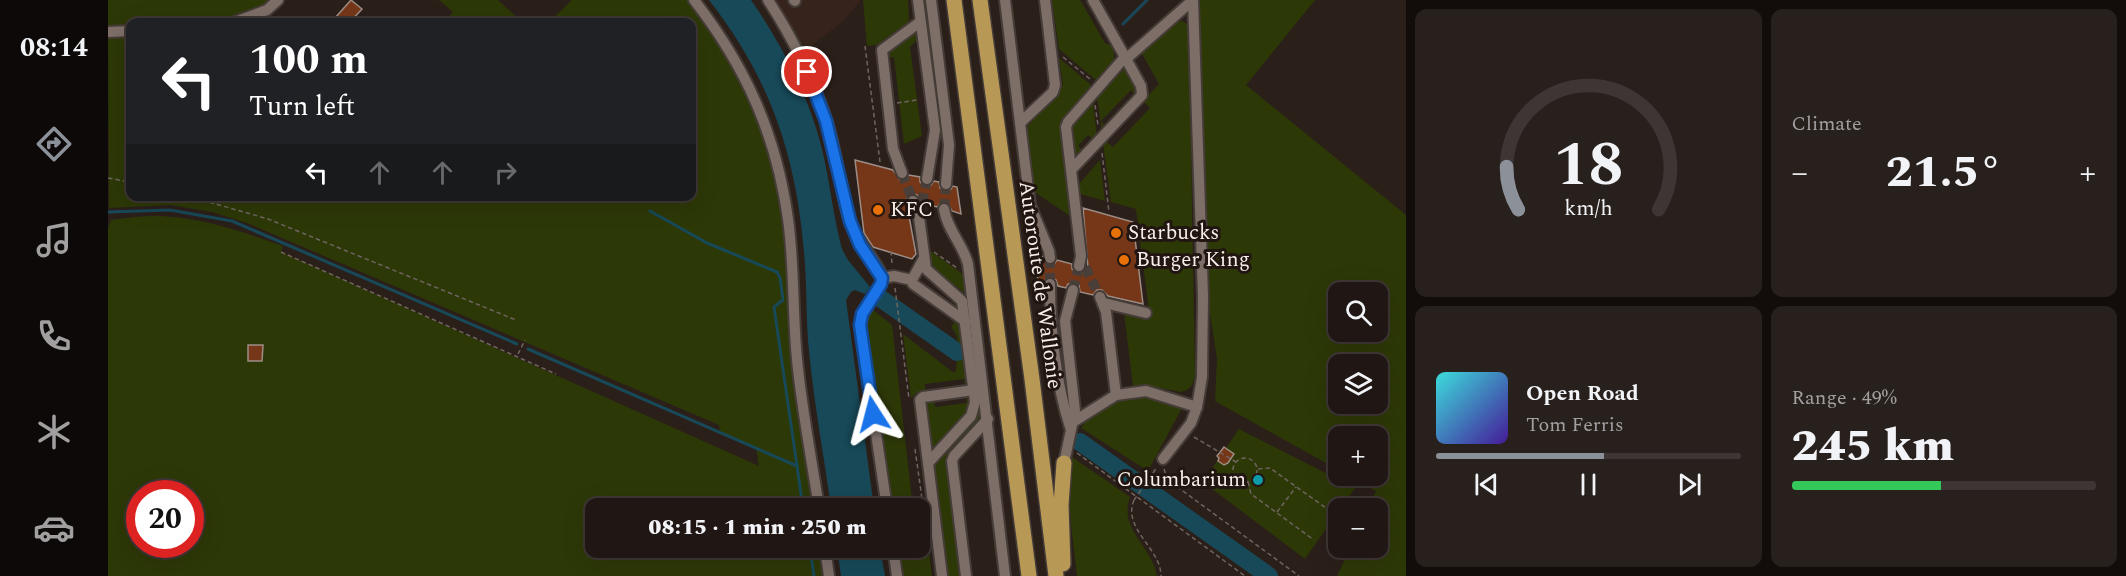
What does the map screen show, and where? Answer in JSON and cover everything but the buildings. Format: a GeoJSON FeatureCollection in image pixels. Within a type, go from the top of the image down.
{"type":"FeatureCollection","features":[{"type":"Feature","properties":{"kind":"highway"},"geometry":{"type":"LineString","coordinates":[[954,0],[1029,576]]}},
{"type":"Feature","properties":{"kind":"highway","name":"Autoroute de Wallonie"},"geometry":{"type":"LineString","coordinates":[[980,0],[1032,379],[1056,576]]}},
{"type":"Feature","properties":{"kind":"highway"},"geometry":{"type":"LineString","coordinates":[[1062,576],[1064,463]]}},
{"type":"Feature","properties":{"kind":"street"},"geometry":{"type":"LineString","coordinates":[[246,18],[267,10],[278,0]]}},
{"type":"Feature","properties":{"kind":"street"},"geometry":{"type":"LineString","coordinates":[[694,0],[723,39],[750,85],[773,144],[788,220],[798,369],[817,498]]}},
{"type":"Feature","properties":{"kind":"street"},"geometry":{"type":"LineString","coordinates":[[768,0],[795,47],[814,87],[826,121],[850,221],[860,245],[882,281]]}},
{"type":"Feature","properties":{"kind":"street"},"geometry":{"type":"LineString","coordinates":[[918,0],[934,130],[927,179]]}},
{"type":"Feature","properties":{"kind":"street"},"geometry":{"type":"LineString","coordinates":[[932,0],[949,145],[946,184]]}},
{"type":"Feature","properties":{"kind":"street"},"geometry":{"type":"LineString","coordinates":[[1005,0],[1030,205],[1050,258]]}},
{"type":"Feature","properties":{"kind":"street"},"geometry":{"type":"LineString","coordinates":[[1020,123],[1053,92],[1055,85],[1044,0]]}},
{"type":"Feature","properties":{"kind":"street"},"geometry":{"type":"LineString","coordinates":[[1072,170],[1142,95],[1141,86],[1093,0]]}},
{"type":"Feature","properties":{"kind":"street"},"geometry":{"type":"LineString","coordinates":[[1082,263],[1066,127],[1068,122],[1126,58],[1193,0]]}},
{"type":"Feature","properties":{"kind":"street"},"geometry":{"type":"LineString","coordinates":[[1163,459],[1186,432],[1197,407],[1202,377],[1203,296],[1193,0]]}},
{"type":"Feature","properties":{"kind":"street"},"geometry":{"type":"LineString","coordinates":[[902,173],[893,149],[882,50],[920,22]]}},
{"type":"Feature","properties":{"kind":"street"},"geometry":{"type":"LineString","coordinates":[[108,32],[126,30]]}},
{"type":"Feature","properties":{"kind":"street"},"geometry":{"type":"LineString","coordinates":[[917,202],[928,273],[960,297],[975,402],[971,416],[928,463]]}},
{"type":"Feature","properties":{"kind":"street"},"geometry":{"type":"LineString","coordinates":[[944,209],[946,222],[967,261],[988,419],[1005,576]]}},
{"type":"Feature","properties":{"kind":"street"},"geometry":{"type":"LineString","coordinates":[[912,280],[924,258]]}},
{"type":"Feature","properties":{"kind":"street"},"geometry":{"type":"LineString","coordinates":[[886,498],[860,325],[882,281],[894,276],[912,280]]}},
{"type":"Feature","properties":{"kind":"street"},"geometry":{"type":"LineString","coordinates":[[912,280],[913,284],[965,321]]}},
{"type":"Feature","properties":{"kind":"street"},"geometry":{"type":"LineString","coordinates":[[1050,284],[1050,307],[1062,395],[1072,425]]}},
{"type":"Feature","properties":{"kind":"street"},"geometry":{"type":"LineString","coordinates":[[1064,463],[1075,411],[1065,321],[1073,290]]}},
{"type":"Feature","properties":{"kind":"street"},"geometry":{"type":"LineString","coordinates":[[1116,395],[1102,300],[1146,313]]}},
{"type":"Feature","properties":{"kind":"street"},"geometry":{"type":"LineString","coordinates":[[942,576],[920,400],[922,397],[974,390]]}},
{"type":"Feature","properties":{"kind":"street"},"geometry":{"type":"LineString","coordinates":[[1072,425],[1116,395],[1146,392],[1197,407]]}},
{"type":"Feature","properties":{"kind":"street"},"geometry":{"type":"LineString","coordinates":[[966,576],[952,461],[988,419]]}},
{"type":"Feature","properties":{"kind":"street"},"geometry":{"type":"LineString","coordinates":[[826,558],[829,576]]}},
{"type":"Feature","properties":{"kind":"street"},"geometry":{"type":"LineString","coordinates":[[894,558],[897,576]]}},
{"type":"Feature","properties":{"kind":"path"},"geometry":{"type":"LineString","coordinates":[[865,46],[880,162]]}},
{"type":"Feature","properties":{"kind":"path"},"geometry":{"type":"LineString","coordinates":[[1050,47],[1093,81],[1109,212]]}},
{"type":"Feature","properties":{"kind":"path"},"geometry":{"type":"LineString","coordinates":[[108,178],[126,181]]}},
{"type":"Feature","properties":{"kind":"path"},"geometry":{"type":"LineString","coordinates":[[205,201],[268,219],[516,320]]}},
{"type":"Feature","properties":{"kind":"path"},"geometry":{"type":"LineString","coordinates":[[922,243],[963,272]]}},
{"type":"Feature","properties":{"kind":"path"},"geometry":{"type":"LineString","coordinates":[[281,252],[556,374]]}},
{"type":"Feature","properties":{"kind":"path"},"geometry":{"type":"LineString","coordinates":[[896,295],[900,328]]}},
{"type":"Feature","properties":{"kind":"path"},"geometry":{"type":"LineString","coordinates":[[517,355],[525,340]]}},
{"type":"Feature","properties":{"kind":"path"},"geometry":{"type":"LineString","coordinates":[[1194,436],[1236,462]]}},
{"type":"Feature","properties":{"kind":"path"},"geometry":{"type":"LineString","coordinates":[[1074,451],[1245,576]]}},
{"type":"Feature","properties":{"kind":"path"},"geometry":{"type":"LineString","coordinates":[[1243,458],[1251,459],[1258,469],[1255,477],[1248,482],[1235,477],[1233,469],[1236,462],[1243,458]]}},
{"type":"Feature","properties":{"kind":"path"},"geometry":{"type":"LineString","coordinates":[[1163,459],[1167,478],[1176,486],[1299,576]]}},
{"type":"Feature","properties":{"kind":"path"},"geometry":{"type":"LineString","coordinates":[[1258,469],[1270,468],[1328,509]]}},
{"type":"Feature","properties":{"kind":"path"},"geometry":{"type":"LineString","coordinates":[[1153,473],[1134,500],[1132,518],[1161,564],[1161,576]]}},
{"type":"Feature","properties":{"kind":"path"},"geometry":{"type":"LineString","coordinates":[[1248,482],[1251,494],[1314,540]]}},
{"type":"Feature","properties":{"kind":"path"},"geometry":{"type":"LineString","coordinates":[[1277,513],[1296,486]]}},
{"type":"Feature","properties":{"kind":"shaded area"},"geometry":{"type":"Polygon","coordinates":[[[775,0],[861,0],[842,22],[806,50],[775,0]]]}},
{"type":"Feature","properties":{"kind":"green space"},"geometry":{"type":"Polygon","coordinates":[[[108,0],[271,0],[256,10],[236,18],[126,18],[126,27],[108,28],[108,0]]]}},
{"type":"Feature","properties":{"kind":"green space"},"geometry":{"type":"Polygon","coordinates":[[[439,0],[498,0],[518,18],[448,18],[453,12],[439,0]]]}},
{"type":"Feature","properties":{"kind":"green space"},"geometry":{"type":"Polygon","coordinates":[[[572,0],[690,0],[727,50],[769,142],[780,193],[814,498],[585,498],[585,558],[823,558],[826,576],[108,576],[108,228],[111,220],[156,216],[178,217],[238,231],[283,246],[281,252],[759,466],[756,448],[720,432],[719,425],[247,223],[212,212],[170,205],[109,208],[108,39],[126,37],[126,201],[696,201],[696,18],[553,18],[572,0]]]}},
{"type":"Feature","properties":{"kind":"green space"},"geometry":{"type":"Polygon","coordinates":[[[863,0],[908,0],[909,20],[876,45],[867,46],[863,0]]]}},
{"type":"Feature","properties":{"kind":"green space"},"geometry":{"type":"Polygon","coordinates":[[[1052,0],[1080,0],[1105,43],[1112,46],[1113,61],[1097,81],[1059,49],[1052,0]]]}},
{"type":"Feature","properties":{"kind":"green space"},"geometry":{"type":"Polygon","coordinates":[[[1197,0],[1315,0],[1246,85],[1406,215],[1406,576],[1337,576],[1345,558],[1388,558],[1388,498],[1373,498],[1376,491],[1367,486],[1388,486],[1388,426],[1328,426],[1328,464],[1215,401],[1217,359],[1206,287],[1197,0]]]}},
{"type":"Feature","properties":{"kind":"green space"},"geometry":{"type":"Polygon","coordinates":[[[1183,21],[1188,25],[1189,32],[1195,375],[1191,386],[1181,392],[1145,385],[1133,386],[1124,312],[1150,319],[1136,209],[1111,202],[1103,144],[1106,141],[1113,147],[1150,108],[1143,101],[1159,84],[1140,50],[1177,22],[1183,21]]]}},
{"type":"Feature","properties":{"kind":"green space"},"geometry":{"type":"Polygon","coordinates":[[[911,34],[915,34],[918,39],[910,47],[922,136],[904,144],[894,57],[887,58],[889,51],[911,34]]]}},
{"type":"Feature","properties":{"kind":"green space"},"geometry":{"type":"Polygon","coordinates":[[[1059,58],[1090,84],[1091,90],[1061,123],[1073,218],[1033,191],[1026,133],[1028,126],[1063,85],[1059,58]]]}},
{"type":"Feature","properties":{"kind":"green space"},"geometry":{"type":"Polygon","coordinates":[[[1125,68],[1137,87],[1136,95],[1131,90],[1101,121],[1106,127],[1102,132],[1097,97],[1125,68]]]}},
{"type":"Feature","properties":{"kind":"green space"},"geometry":{"type":"Polygon","coordinates":[[[1093,102],[1097,137],[1094,140],[1088,135],[1078,146],[1083,151],[1075,155],[1072,125],[1093,102]]]}},
{"type":"Feature","properties":{"kind":"green space"},"geometry":{"type":"Polygon","coordinates":[[[1100,160],[1105,201],[1080,194],[1079,184],[1100,160]]]}},
{"type":"Feature","properties":{"kind":"green space"},"geometry":{"type":"Polygon","coordinates":[[[928,249],[964,275],[971,329],[965,293],[934,269],[928,249]]]}},
{"type":"Feature","properties":{"kind":"green space"},"geometry":{"type":"Polygon","coordinates":[[[873,310],[892,325],[912,498],[889,498],[863,327],[866,316],[873,310]]]}},
{"type":"Feature","properties":{"kind":"green space"},"geometry":{"type":"Polygon","coordinates":[[[956,320],[961,325],[967,383],[965,387],[964,379],[925,384],[925,392],[916,393],[911,398],[903,334],[954,373],[958,342],[951,327],[956,320]]]}},
{"type":"Feature","properties":{"kind":"green space"},"geometry":{"type":"Polygon","coordinates":[[[978,392],[981,417],[947,458],[959,576],[946,576],[933,468],[935,462],[976,417],[979,410],[978,392]]]}},
{"type":"Feature","properties":{"kind":"green space"},"geometry":{"type":"Polygon","coordinates":[[[966,395],[970,401],[968,410],[940,443],[935,447],[931,446],[926,403],[934,400],[935,407],[967,403],[966,395]]]}},
{"type":"Feature","properties":{"kind":"green space"},"geometry":{"type":"Polygon","coordinates":[[[1135,395],[1161,399],[1182,408],[1148,471],[1081,428],[1098,410],[1119,399],[1135,395]]]}},
{"type":"Feature","properties":{"kind":"green space"},"geometry":{"type":"Polygon","coordinates":[[[1239,429],[1328,474],[1328,486],[1355,488],[1348,498],[1328,498],[1328,526],[1305,559],[1203,482],[1219,458],[1217,456],[1224,447],[1226,448],[1239,429]]]}},
{"type":"Feature","properties":{"kind":"green space"},"geometry":{"type":"Polygon","coordinates":[[[1072,457],[1130,497],[1128,519],[1154,565],[1157,576],[1077,576],[1069,502],[1072,457]]]}},
{"type":"Feature","properties":{"kind":"green space"},"geometry":{"type":"Polygon","coordinates":[[[899,558],[930,558],[932,576],[902,576],[899,558]]]}},
{"type":"Feature","properties":{"kind":"water"},"geometry":{"type":"Polygon","coordinates":[[[709,0],[751,0],[784,53],[802,90],[816,129],[825,161],[842,249],[870,287],[865,294],[855,290],[851,292],[846,300],[873,498],[829,498],[809,351],[805,265],[796,192],[778,125],[766,93],[731,31],[709,0]]]}},
{"type":"Feature","properties":{"kind":"water"},"geometry":{"type":"Polygon","coordinates":[[[838,558],[882,558],[885,576],[841,576],[838,558]]]}},
{"type":"Feature","properties":{"kind":"waterway"},"geometry":{"type":"LineString","coordinates":[[1123,24],[1147,0]]}},
{"type":"Feature","properties":{"kind":"waterway"},"geometry":{"type":"LineString","coordinates":[[108,212],[170,210],[232,221],[517,344]]}},
{"type":"Feature","properties":{"kind":"waterway"},"geometry":{"type":"LineString","coordinates":[[650,211],[707,243],[777,272],[783,300],[774,307],[797,466]]}},
{"type":"Feature","properties":{"kind":"waterway"},"geometry":{"type":"LineString","coordinates":[[880,298],[957,352]]}},
{"type":"Feature","properties":{"kind":"waterway"},"geometry":{"type":"LineString","coordinates":[[528,349],[797,466],[802,498]]}},
{"type":"Feature","properties":{"kind":"waterway"},"geometry":{"type":"LineString","coordinates":[[1080,442],[1269,576]]}},
{"type":"Feature","properties":{"kind":"waterway"},"geometry":{"type":"LineString","coordinates":[[811,558],[814,576]]}},
{"type":"Feature","properties":{"kind":"tunnel"},"geometry":{"type":"LineString","coordinates":[[902,173],[913,201]]}},
{"type":"Feature","properties":{"kind":"tunnel"},"geometry":{"type":"LineString","coordinates":[[922,203],[927,179]]}},
{"type":"Feature","properties":{"kind":"tunnel"},"geometry":{"type":"LineString","coordinates":[[944,209],[946,184]]}},
{"type":"Feature","properties":{"kind":"tunnel"},"geometry":{"type":"LineString","coordinates":[[1050,258],[1050,284]]}},
{"type":"Feature","properties":{"kind":"tunnel"},"geometry":{"type":"LineString","coordinates":[[1073,290],[1079,266]]}},
{"type":"Feature","properties":{"kind":"tunnel"},"geometry":{"type":"LineString","coordinates":[[1085,267],[1100,297]]}},
{"type":"Feature","properties":{"kind":"place","name":"KFC"},"geometry":{"type":"Point","coordinates":[878,210]}},
{"type":"Feature","properties":{"kind":"place","name":"Starbucks"},"geometry":{"type":"Point","coordinates":[1116,233]}},
{"type":"Feature","properties":{"kind":"place","name":"Burger King"},"geometry":{"type":"Point","coordinates":[1124,260]}},
{"type":"Feature","properties":{"kind":"place","name":"Columbarium"},"geometry":{"type":"Point","coordinates":[1258,480]}},
{"type":"Feature","properties":{"kind":"route"},"geometry":{"type":"LineString","coordinates":[[807,72],[826,121],[850,221],[860,245],[881,273],[882,278],[881,284],[862,314],[860,325],[873,414]]}}]}
